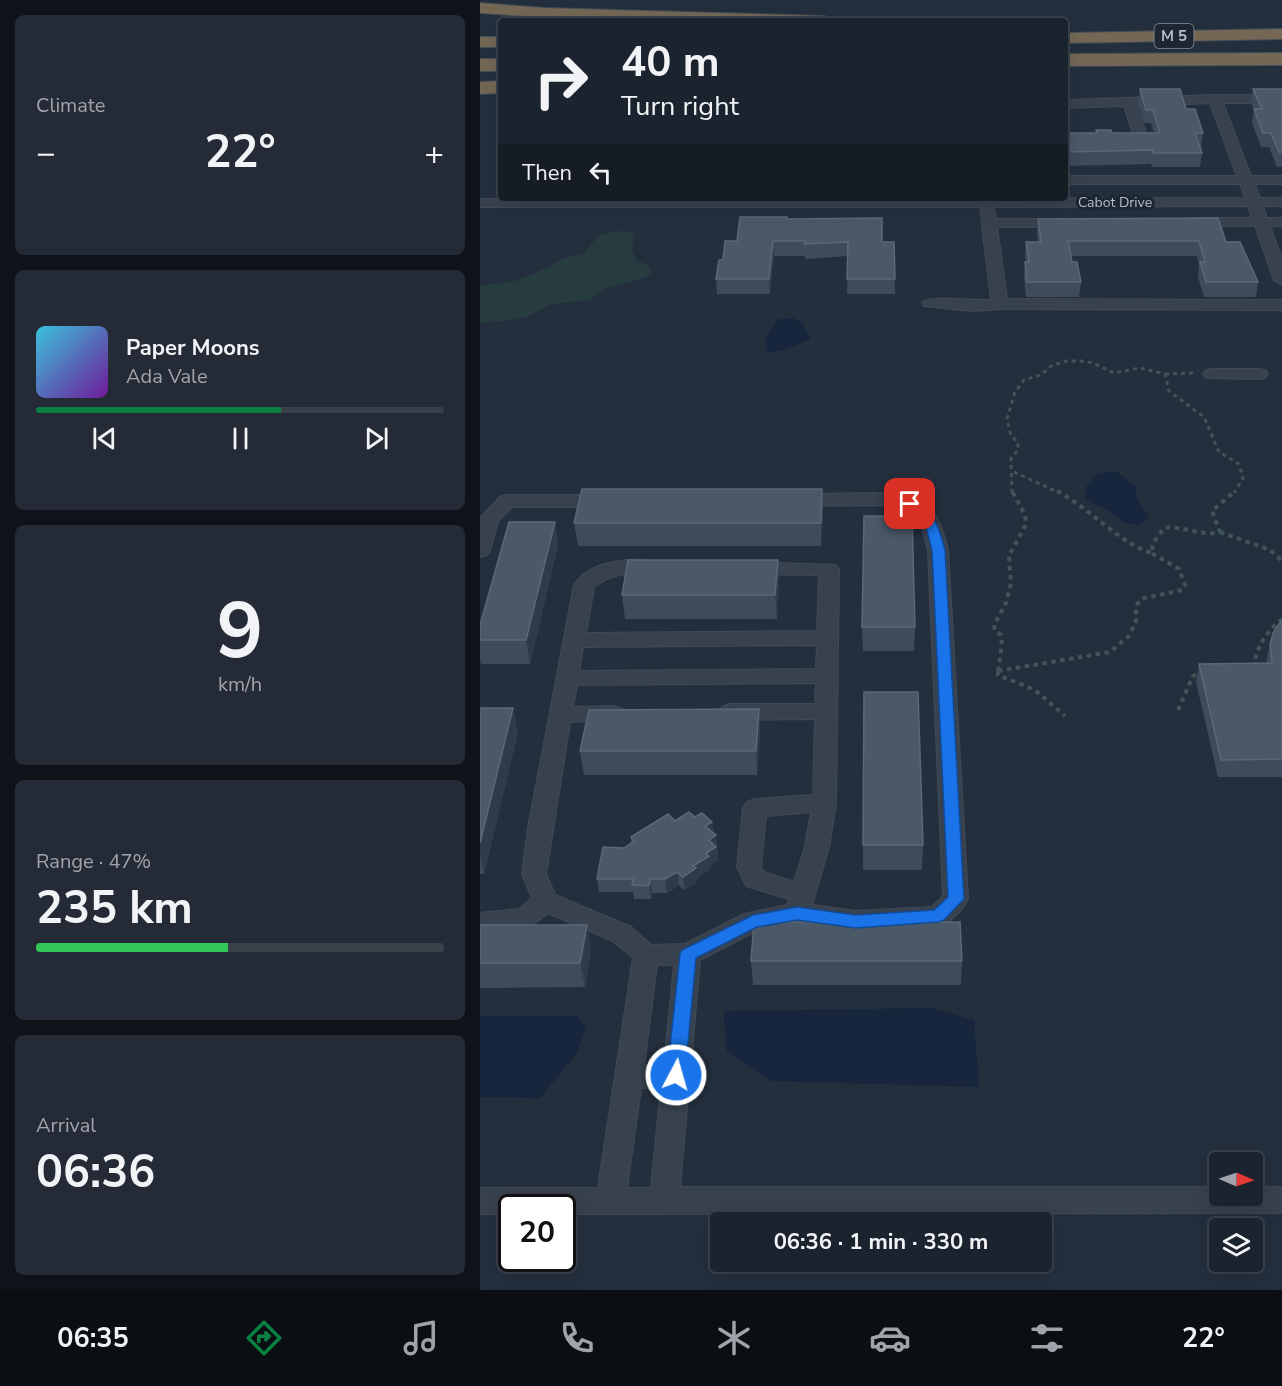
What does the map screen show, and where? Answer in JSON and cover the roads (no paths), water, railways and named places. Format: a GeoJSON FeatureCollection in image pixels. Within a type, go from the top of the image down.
{"type":"FeatureCollection","features":[{"type":"Feature","properties":{"kind":"highway"},"geometry":{"type":"LineString","coordinates":[[480,8],[545,13],[718,18]]}},
{"type":"Feature","properties":{"kind":"highway"},"geometry":{"type":"LineString","coordinates":[[480,25],[498,25]]}},
{"type":"Feature","properties":{"kind":"highway"},"geometry":{"type":"LineString","coordinates":[[1068,27],[1282,28]]}},
{"type":"Feature","properties":{"kind":"highway","name":"M 5"},"geometry":{"type":"LineString","coordinates":[[1068,38],[1282,34]]}},
{"type":"Feature","properties":{"kind":"highway"},"geometry":{"type":"LineString","coordinates":[[480,42],[498,42]]}},
{"type":"Feature","properties":{"kind":"highway"},"geometry":{"type":"LineString","coordinates":[[1068,68],[1281,59]]}},
{"type":"Feature","properties":{"kind":"highway","name":"M 5"},"geometry":{"type":"LineString","coordinates":[[1068,60],[1281,59]]}},
{"type":"Feature","properties":{"kind":"highway"},"geometry":{"type":"LineString","coordinates":[[480,65],[498,65]]}},
{"type":"Feature","properties":{"kind":"highway"},"geometry":{"type":"LineString","coordinates":[[480,81],[498,81]]}},
{"type":"Feature","properties":{"kind":"highway"},"geometry":{"type":"LineString","coordinates":[[480,88],[498,87]]}},
{"type":"Feature","properties":{"kind":"street"},"geometry":{"type":"LineString","coordinates":[[1215,99],[1282,280]]}},
{"type":"Feature","properties":{"kind":"street"},"geometry":{"type":"LineString","coordinates":[[1068,105],[1129,101],[1282,99]]}},
{"type":"Feature","properties":{"kind":"street"},"geometry":{"type":"LineString","coordinates":[[1068,140],[1075,143],[1128,143],[1141,139],[1129,101]]}},
{"type":"Feature","properties":{"kind":"street"},"geometry":{"type":"LineString","coordinates":[[1068,180],[1282,180]]}},
{"type":"Feature","properties":{"kind":"street","name":"Cabot Drive"},"geometry":{"type":"LineString","coordinates":[[480,203],[817,201]]}},
{"type":"Feature","properties":{"kind":"street"},"geometry":{"type":"LineString","coordinates":[[986,201],[1000,304]]}},
{"type":"Feature","properties":{"kind":"street","name":"Cabot Drive"},"geometry":{"type":"LineString","coordinates":[[1068,201],[1282,202]]}},
{"type":"Feature","properties":{"kind":"street"},"geometry":{"type":"LineString","coordinates":[[1178,222],[1282,222]]}},
{"type":"Feature","properties":{"kind":"street"},"geometry":{"type":"LineString","coordinates":[[989,223],[1083,223]]}},
{"type":"Feature","properties":{"kind":"street"},"geometry":{"type":"LineString","coordinates":[[930,303],[972,306],[1000,304],[1282,305]]}},
{"type":"Feature","properties":{"kind":"street"},"geometry":{"type":"LineString","coordinates":[[1212,374],[1259,374]]}},
{"type":"Feature","properties":{"kind":"street"},"geometry":{"type":"LineString","coordinates":[[774,500],[897,499],[922,510],[932,527],[938,550],[956,899],[938,916],[856,921],[800,904],[755,879],[749,867],[755,808],[824,803]]}},
{"type":"Feature","properties":{"kind":"street"},"geometry":{"type":"LineString","coordinates":[[480,552],[489,519],[507,501],[623,501]]}},
{"type":"Feature","properties":{"kind":"street"},"geometry":{"type":"LineString","coordinates":[[674,567],[615,566],[596,575],[584,585],[540,828],[534,874],[545,901],[622,934],[646,955],[688,954],[753,921],[800,904]]}},
{"type":"Feature","properties":{"kind":"street"},"geometry":{"type":"LineString","coordinates":[[734,568],[829,568],[824,803],[817,847],[800,904]]}},
{"type":"Feature","properties":{"kind":"street"},"geometry":{"type":"LineString","coordinates":[[574,640],[827,638]]}},
{"type":"Feature","properties":{"kind":"street"},"geometry":{"type":"LineString","coordinates":[[567,678],[826,676]]}},
{"type":"Feature","properties":{"kind":"street"},"geometry":{"type":"LineString","coordinates":[[711,713],[826,711]]}},
{"type":"Feature","properties":{"kind":"street"},"geometry":{"type":"LineString","coordinates":[[561,715],[641,714]]}},
{"type":"Feature","properties":{"kind":"street"},"geometry":{"type":"LineString","coordinates":[[480,923],[497,923],[526,918],[545,901]]}},
{"type":"Feature","properties":{"kind":"street"},"geometry":{"type":"LineString","coordinates":[[664,1201],[688,954]]}},
{"type":"Feature","properties":{"kind":"street"},"geometry":{"type":"LineString","coordinates":[[611,1201],[646,955]]}},
{"type":"Feature","properties":{"kind":"street"},"geometry":{"type":"LineString","coordinates":[[628,1077],[676,1075]]}},
{"type":"Feature","properties":{"kind":"street"},"geometry":{"type":"LineString","coordinates":[[480,1201],[1282,1200]]}},
{"type":"Feature","properties":{"kind":"water"},"geometry":{"type":"Polygon","coordinates":[[[793,318],[803,324],[811,338],[790,348],[767,352],[765,339],[779,319],[793,318]]]}},
{"type":"Feature","properties":{"kind":"water"},"geometry":{"type":"Polygon","coordinates":[[[1110,471],[1119,473],[1136,487],[1136,497],[1149,518],[1139,525],[1124,523],[1108,510],[1085,500],[1086,487],[1095,475],[1110,471]]]}},
{"type":"Feature","properties":{"kind":"water"},"geometry":{"type":"Polygon","coordinates":[[[932,1008],[974,1020],[979,1087],[771,1081],[727,1052],[723,1011],[932,1008]]]}},
{"type":"Feature","properties":{"kind":"water"},"geometry":{"type":"Polygon","coordinates":[[[480,1016],[577,1016],[586,1027],[577,1053],[540,1098],[480,1097],[480,1016]]]}}]}
